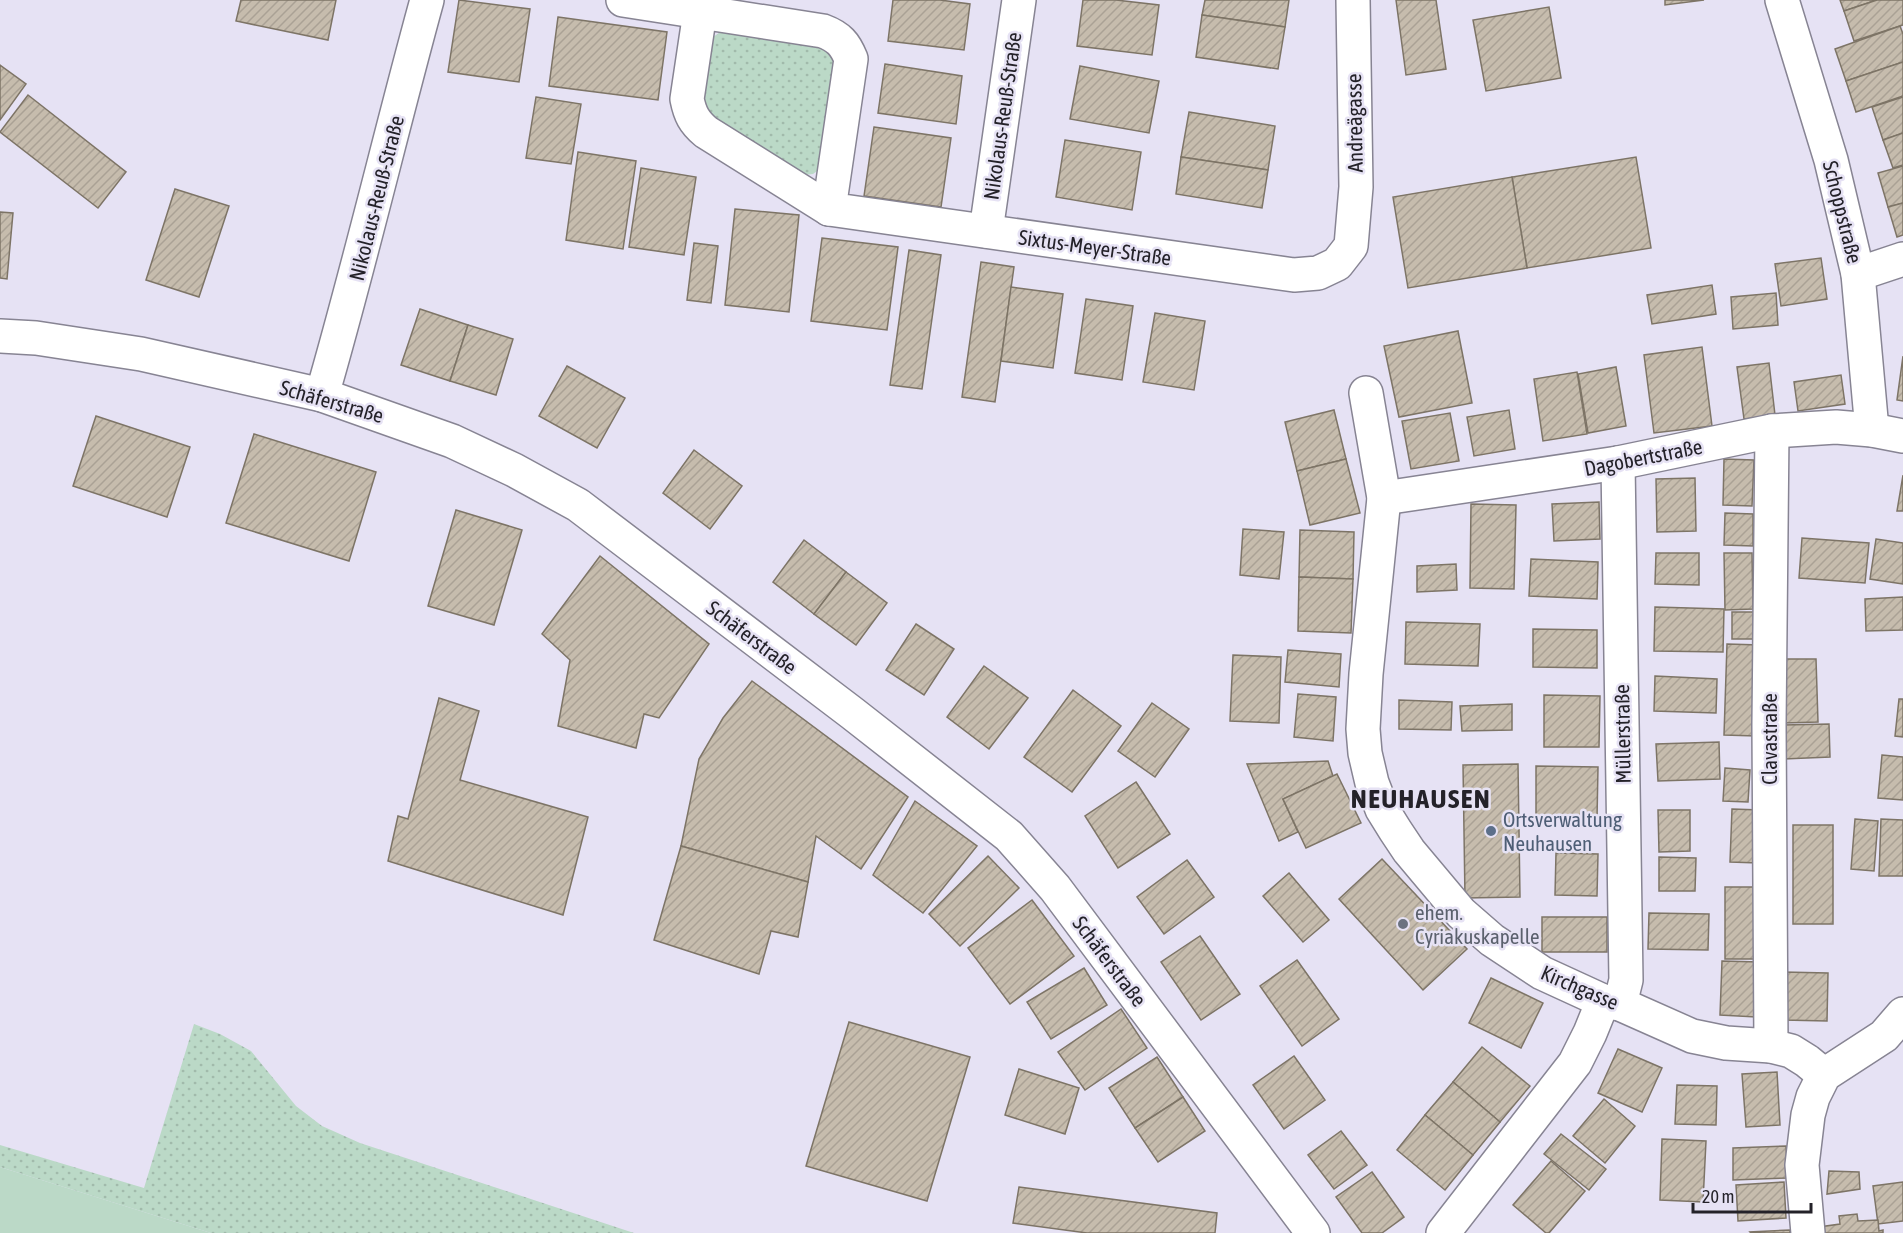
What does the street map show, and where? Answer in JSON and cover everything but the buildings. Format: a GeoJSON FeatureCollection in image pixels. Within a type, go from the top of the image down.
{"type":"FeatureCollection","features":[{"type":"Feature","properties":{"kind":"street","name":"Nikolaus-Reuß-Straße"},"geometry":{"type":"LineString","coordinates":[[322,395],[354,283],[427,0]]}},
{"type":"Feature","properties":{"kind":"street"},"geometry":{"type":"LineString","coordinates":[[622,0],[823,31],[836,36],[846,46],[851,59],[829,209]]}},
{"type":"Feature","properties":{"kind":"street","name":"Nikolaus-Reuß-Straße"},"geometry":{"type":"LineString","coordinates":[[986,231],[1018,0]]}},
{"type":"Feature","properties":{"kind":"street","name":"Andreägasse"},"geometry":{"type":"LineString","coordinates":[[1351,246],[1356,187],[1353,0]]}},
{"type":"Feature","properties":{"kind":"street","name":"Schoppstraße"},"geometry":{"type":"LineString","coordinates":[[1782,0],[1832,160],[1858,274],[1888,433]]}},
{"type":"Feature","properties":{"kind":"street","name":"Sixtus-Meyer-Straße"},"geometry":{"type":"LineString","coordinates":[[700,12],[687,99],[696,124],[829,209],[1294,275],[1318,273],[1337,264],[1351,246]]}},
{"type":"Feature","properties":{"kind":"street"},"geometry":{"type":"LineString","coordinates":[[1858,274],[1903,259]]}},
{"type":"Feature","properties":{"kind":"street","name":"Schäferstraße"},"geometry":{"type":"LineString","coordinates":[[0,336],[36,338],[141,354],[322,395],[452,441],[514,470],[578,505],[852,712],[1009,836],[1055,888],[1312,1233]]}},
{"type":"Feature","properties":{"kind":"street"},"geometry":{"type":"LineString","coordinates":[[1366,393],[1384,498]]}},
{"type":"Feature","properties":{"kind":"street","name":"Dagobertstraße"},"geometry":{"type":"LineString","coordinates":[[1384,498],[1618,463],[1772,431],[1836,427],[1888,433]]}},
{"type":"Feature","properties":{"kind":"street","name":"Clavastraße"},"geometry":{"type":"LineString","coordinates":[[1771,1046],[1769,725],[1772,431]]}},
{"type":"Feature","properties":{"kind":"street","name":"Müllerstraße"},"geometry":{"type":"LineString","coordinates":[[1443,1233],[1575,1063],[1590,1033],[1626,980],[1618,463]]}},
{"type":"Feature","properties":{"kind":"street","name":"Kirchgasse"},"geometry":{"type":"LineString","coordinates":[[1384,498],[1366,674],[1363,729],[1365,753],[1372,783],[1382,809],[1409,851],[1461,914],[1484,934],[1542,973],[1692,1036],[1726,1043],[1771,1046],[1791,1051],[1824,1075]]}},
{"type":"Feature","properties":{"kind":"street"},"geometry":{"type":"LineString","coordinates":[[1808,1233],[1802,1165],[1805,1135],[1808,1115],[1824,1075],[1884,1036],[1903,1014]]}},
{"type":"Feature","properties":{"kind":"green space"},"geometry":{"type":"Polygon","coordinates":[[[731,32],[825,48],[832,54],[836,63],[820,169],[813,174],[803,175],[718,127],[702,108],[710,39],[719,33],[731,32]]]}},
{"type":"Feature","properties":{"kind":"green space"},"geometry":{"type":"Polygon","coordinates":[[[194,1024],[220,1034],[251,1051],[296,1106],[322,1126],[360,1143],[634,1233],[211,1233],[0,1167],[0,1145],[144,1188],[194,1024]]]}},
{"type":"Feature","properties":{"kind":"green space"},"geometry":{"type":"Polygon","coordinates":[[[0,1167],[211,1233],[0,1233],[0,1167]]]}},
{"type":"Feature","properties":{"kind":"place","name":"Ortsverwaltung Neuhausen"},"geometry":{"type":"Point","coordinates":[1491,831]}},
{"type":"Feature","properties":{"kind":"place","name":"ehem. Cyriakuskapelle"},"geometry":{"type":"Point","coordinates":[1403,924]}},
{"type":"Feature","properties":{"kind":"district","name":"NEUHAUSEN"},"geometry":{"type":"Point","coordinates":[1421,798]}}]}
